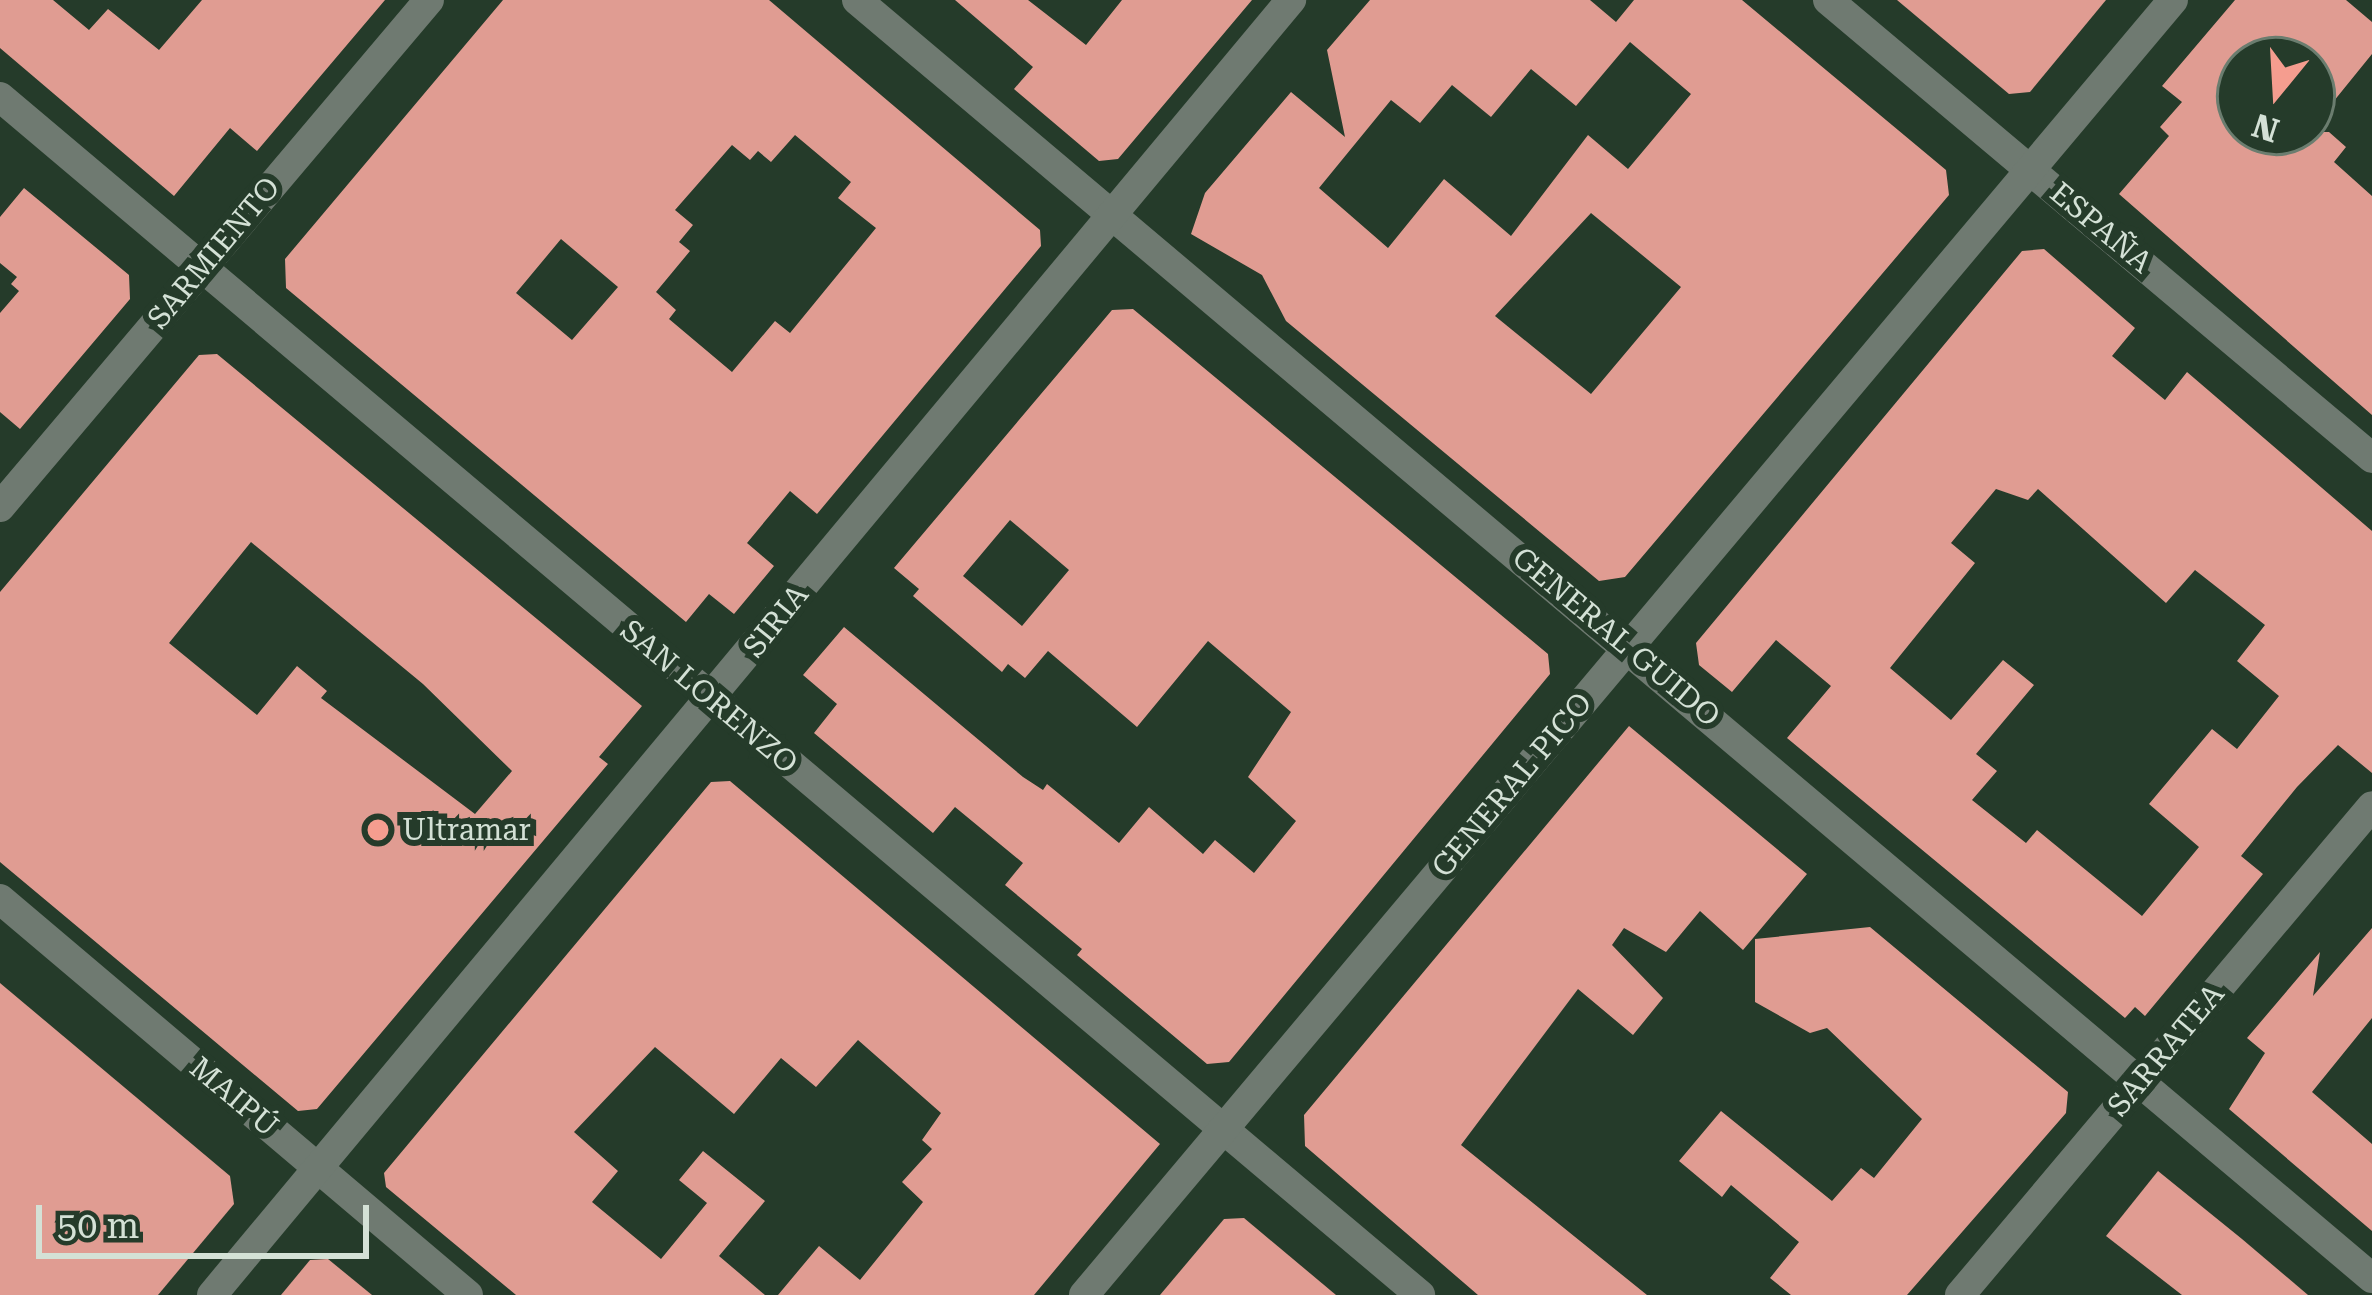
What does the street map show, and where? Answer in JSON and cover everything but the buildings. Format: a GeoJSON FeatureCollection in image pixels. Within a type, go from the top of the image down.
{"type":"FeatureCollection","features":[{"type":"Feature","properties":{"kind":"street","name":"SARMIENTO"},"geometry":{"type":"LineString","coordinates":[[0,508],[429,0]]}},
{"type":"Feature","properties":{"kind":"street","name":"GENERAL GUIDO"},"geometry":{"type":"LineString","coordinates":[[857,0],[1630,646],[2372,1278]]}},
{"type":"Feature","properties":{"kind":"street","name":"SIRIA"},"geometry":{"type":"LineString","coordinates":[[212,1295],[1291,0]]}},
{"type":"Feature","properties":{"kind":"street","name":"ESPAÑA"},"geometry":{"type":"LineString","coordinates":[[1828,0],[2372,458]]}},
{"type":"Feature","properties":{"kind":"street","name":"GENERAL PICO"},"geometry":{"type":"LineString","coordinates":[[1084,1295],[2173,0]]}},
{"type":"Feature","properties":{"kind":"street","name":"SAN LORENZO"},"geometry":{"type":"LineString","coordinates":[[0,97],[1420,1295]]}},
{"type":"Feature","properties":{"kind":"street","name":"SARRATEA"},"geometry":{"type":"LineString","coordinates":[[1960,1295],[2372,806]]}},
{"type":"Feature","properties":{"kind":"street","name":"MAIPÚ"},"geometry":{"type":"LineString","coordinates":[[0,898],[468,1295]]}},
{"type":"Feature","properties":{"kind":"place","name":"Ultramar"},"geometry":{"type":"Point","coordinates":[378,830]}}]}
